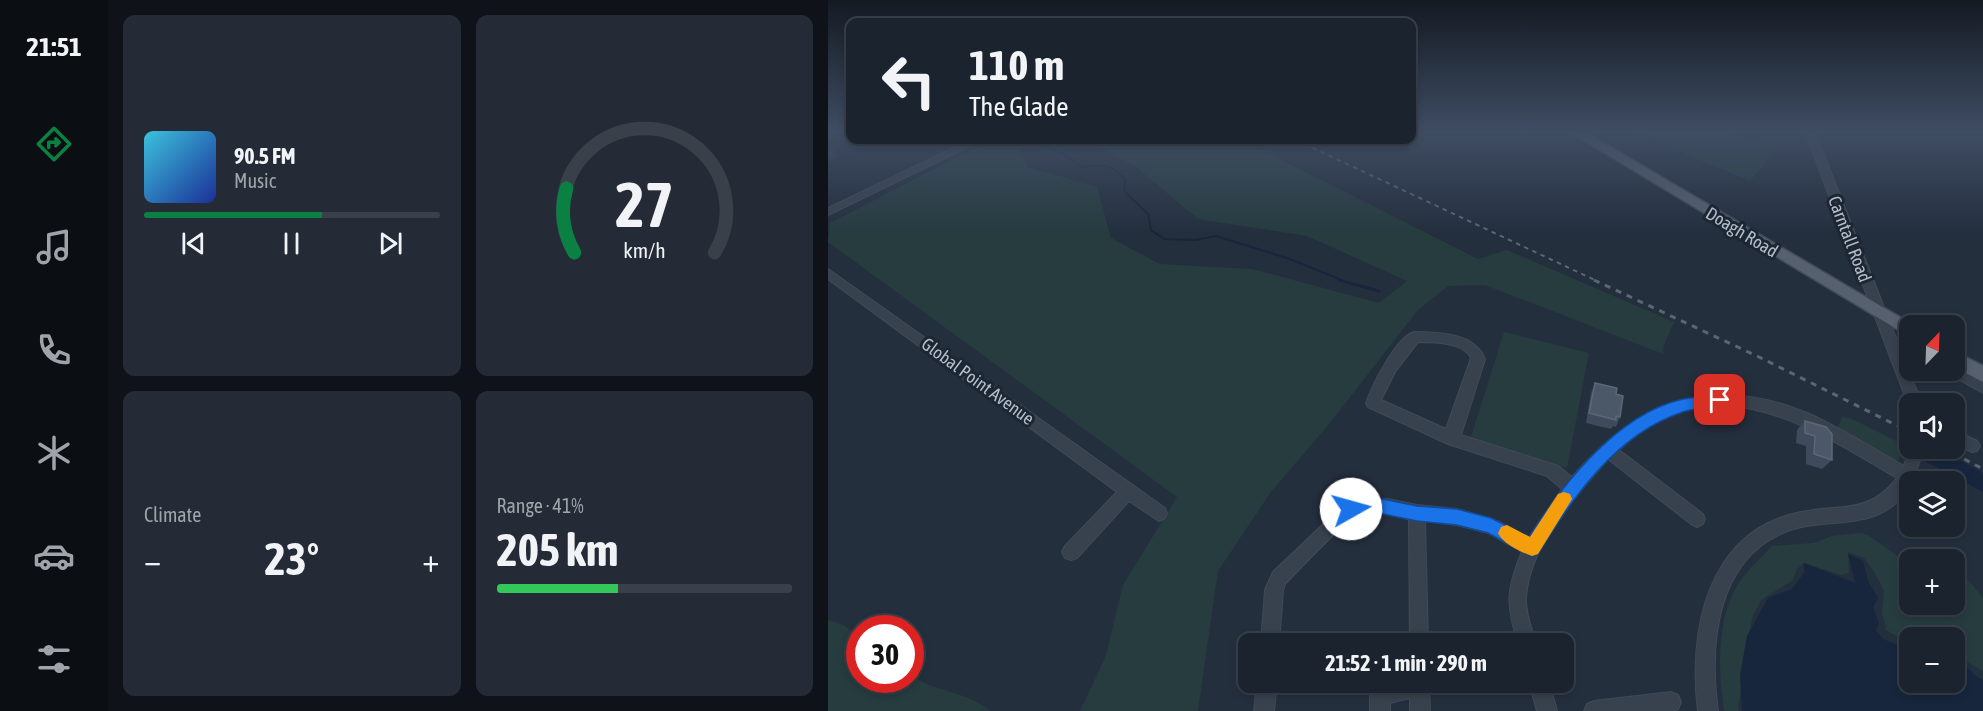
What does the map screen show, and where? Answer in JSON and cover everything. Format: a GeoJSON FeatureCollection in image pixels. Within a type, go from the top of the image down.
{"type":"FeatureCollection","features":[{"type":"Feature","properties":{"kind":"main road","name":"Doagh Road"},"geometry":{"type":"LineString","coordinates":[[1631,165],[1899,324]]}},
{"type":"Feature","properties":{"kind":"main road"},"geometry":{"type":"LineString","coordinates":[[1965,364],[1983,375]]}},
{"type":"Feature","properties":{"kind":"street"},"geometry":{"type":"LineString","coordinates":[[828,213],[926,165]]}},
{"type":"Feature","properties":{"kind":"street","name":"Carntall Road"},"geometry":{"type":"LineString","coordinates":[[1823,165],[1911,393]]}},
{"type":"Feature","properties":{"kind":"street","name":"Global Point Avenue"},"geometry":{"type":"LineString","coordinates":[[828,273],[1159,513]]}},
{"type":"Feature","properties":{"kind":"street"},"geometry":{"type":"LineString","coordinates":[[1453,439],[1454,428],[1478,359],[1474,350],[1465,345],[1427,336],[1414,337],[1383,378],[1373,403],[1453,439],[1552,471],[1574,488]]}},
{"type":"Feature","properties":{"kind":"street"},"geometry":{"type":"LineString","coordinates":[[1965,376],[1983,387]]}},
{"type":"Feature","properties":{"kind":"street"},"geometry":{"type":"LineString","coordinates":[[1524,633],[1517,600],[1522,576],[1532,548],[1556,509],[1609,451],[1634,428],[1679,406],[1706,401],[1737,400],[1761,404],[1792,414],[1899,471]]}},
{"type":"Feature","properties":{"kind":"street"},"geometry":{"type":"LineString","coordinates":[[1965,442],[1972,446]]}},
{"type":"Feature","properties":{"kind":"street"},"geometry":{"type":"LineString","coordinates":[[1609,451],[1697,519]]}},
{"type":"Feature","properties":{"kind":"street"},"geometry":{"type":"LineString","coordinates":[[1708,711],[1702,664],[1706,624],[1716,592],[1740,556],[1754,542],[1784,524],[1879,507],[1899,489]]}},
{"type":"Feature","properties":{"kind":"street"},"geometry":{"type":"LineString","coordinates":[[1071,552],[1128,491]]}},
{"type":"Feature","properties":{"kind":"street"},"geometry":{"type":"LineString","coordinates":[[1271,633],[1274,590],[1278,578],[1351,509],[1366,505],[1388,506],[1417,513],[1457,517],[1491,526],[1532,548]]}},
{"type":"Feature","properties":{"kind":"street"},"geometry":{"type":"LineString","coordinates":[[1417,513],[1419,633]]}},
{"type":"Feature","properties":{"kind":"street"},"geometry":{"type":"LineString","coordinates":[[1264,711],[1266,693]]}},
{"type":"Feature","properties":{"kind":"street"},"geometry":{"type":"LineString","coordinates":[[1420,693],[1420,711]]}},
{"type":"Feature","properties":{"kind":"street"},"geometry":{"type":"LineString","coordinates":[[1542,693],[1547,711]]}},
{"type":"Feature","properties":{"kind":"street"},"geometry":{"type":"LineString","coordinates":[[1594,711],[1671,702]]}},
{"type":"Feature","properties":{"kind":"green space"},"geometry":{"type":"Polygon","coordinates":[[[942,165],[1027,165],[1097,187],[1111,238],[1160,264],[1252,269],[1379,303],[1407,281],[1307,236],[1198,219],[1133,165],[1292,165],[1478,259],[1507,250],[1674,322],[1664,345],[1663,354],[1485,285],[1448,286],[1418,310],[1329,424],[1271,492],[1218,571],[1198,711],[1080,711],[1105,658],[1123,585],[1177,497],[828,242],[830,223],[942,165]]]}},
{"type":"Feature","properties":{"kind":"green space"},"geometry":{"type":"Polygon","coordinates":[[[1712,165],[1763,165],[1750,181],[1712,165]]]}},
{"type":"Feature","properties":{"kind":"green space"},"geometry":{"type":"Polygon","coordinates":[[[1504,332],[1589,353],[1567,468],[1470,440],[1504,332]]]}},
{"type":"Feature","properties":{"kind":"green space"},"geometry":{"type":"Polygon","coordinates":[[[1842,417],[1852,419],[1899,442],[1899,459],[1898,461],[1892,460],[1837,429],[1842,417]]]}},
{"type":"Feature","properties":{"kind":"green space"},"geometry":{"type":"Polygon","coordinates":[[[1929,459],[1955,459],[1983,474],[1983,489],[1965,479],[1965,471],[1950,471],[1929,459]]]}},
{"type":"Feature","properties":{"kind":"green space"},"geometry":{"type":"Polygon","coordinates":[[[1860,533],[1868,535],[1899,557],[1899,615],[1965,615],[1965,580],[1970,582],[1983,598],[1983,671],[1965,661],[1965,627],[1899,627],[1899,637],[1886,630],[1882,612],[1884,591],[1864,558],[1848,552],[1849,573],[1841,575],[1804,563],[1797,569],[1792,581],[1761,600],[1752,618],[1739,711],[1724,711],[1720,663],[1722,630],[1731,598],[1738,584],[1772,546],[1814,543],[1832,536],[1860,533]]]}},
{"type":"Feature","properties":{"kind":"green space"},"geometry":{"type":"Polygon","coordinates":[[[828,620],[846,627],[846,693],[924,693],[924,683],[971,699],[990,711],[828,711],[828,620]]]}},
{"type":"Feature","properties":{"kind":"water"},"geometry":{"type":"Polygon","coordinates":[[[1848,554],[1863,561],[1868,581],[1878,598],[1873,608],[1879,623],[1876,630],[1883,639],[1899,646],[1899,693],[1965,693],[1965,666],[1983,680],[1983,711],[1742,711],[1740,675],[1747,636],[1768,598],[1792,589],[1804,573],[1804,563],[1855,583],[1848,554]]]}},
{"type":"Feature","properties":{"kind":"building"},"geometry":{"type":"Polygon","coordinates":[[[1595,383],[1617,388],[1616,394],[1623,396],[1620,417],[1616,416],[1616,420],[1589,413],[1595,383]]]}},
{"type":"Feature","properties":{"kind":"building"},"geometry":{"type":"Polygon","coordinates":[[[1805,421],[1826,427],[1832,434],[1832,460],[1814,454],[1815,436],[1805,433],[1805,421]]]}},
{"type":"Feature","properties":{"kind":"waterway"},"geometry":{"type":"LineString","coordinates":[[1080,165],[1107,166],[1121,175],[1125,180],[1124,191],[1148,214],[1151,230],[1164,239],[1196,240],[1216,236],[1290,259],[1344,281]]}},
{"type":"Feature","properties":{"kind":"waterway"},"geometry":{"type":"LineString","coordinates":[[1339,280],[1379,291]]}},
{"type":"Feature","properties":{"kind":"waterway"},"geometry":{"type":"LineString","coordinates":[[1939,459],[1983,483]]}},
{"type":"Feature","properties":{"kind":"railway"},"geometry":{"type":"LineString","coordinates":[[1350,165],[1597,281]]}},
{"type":"Feature","properties":{"kind":"railway"},"geometry":{"type":"LineString","coordinates":[[1594,280],[1759,357],[1899,427]]}},
{"type":"Feature","properties":{"kind":"railway"},"geometry":{"type":"LineString","coordinates":[[1964,459],[1983,469]]}},
{"type":"Feature","properties":{"kind":"slow traffic"},"geometry":{"type":"LineString","coordinates":[[1507,533],[1532,548],[1564,499]]}},
{"type":"Feature","properties":{"kind":"route"},"geometry":{"type":"LineString","coordinates":[[1351,509],[1360,505],[1388,506],[1417,513],[1457,517],[1491,526],[1532,548],[1556,509],[1584,475],[1634,428],[1679,406],[1720,400]]}}]}
